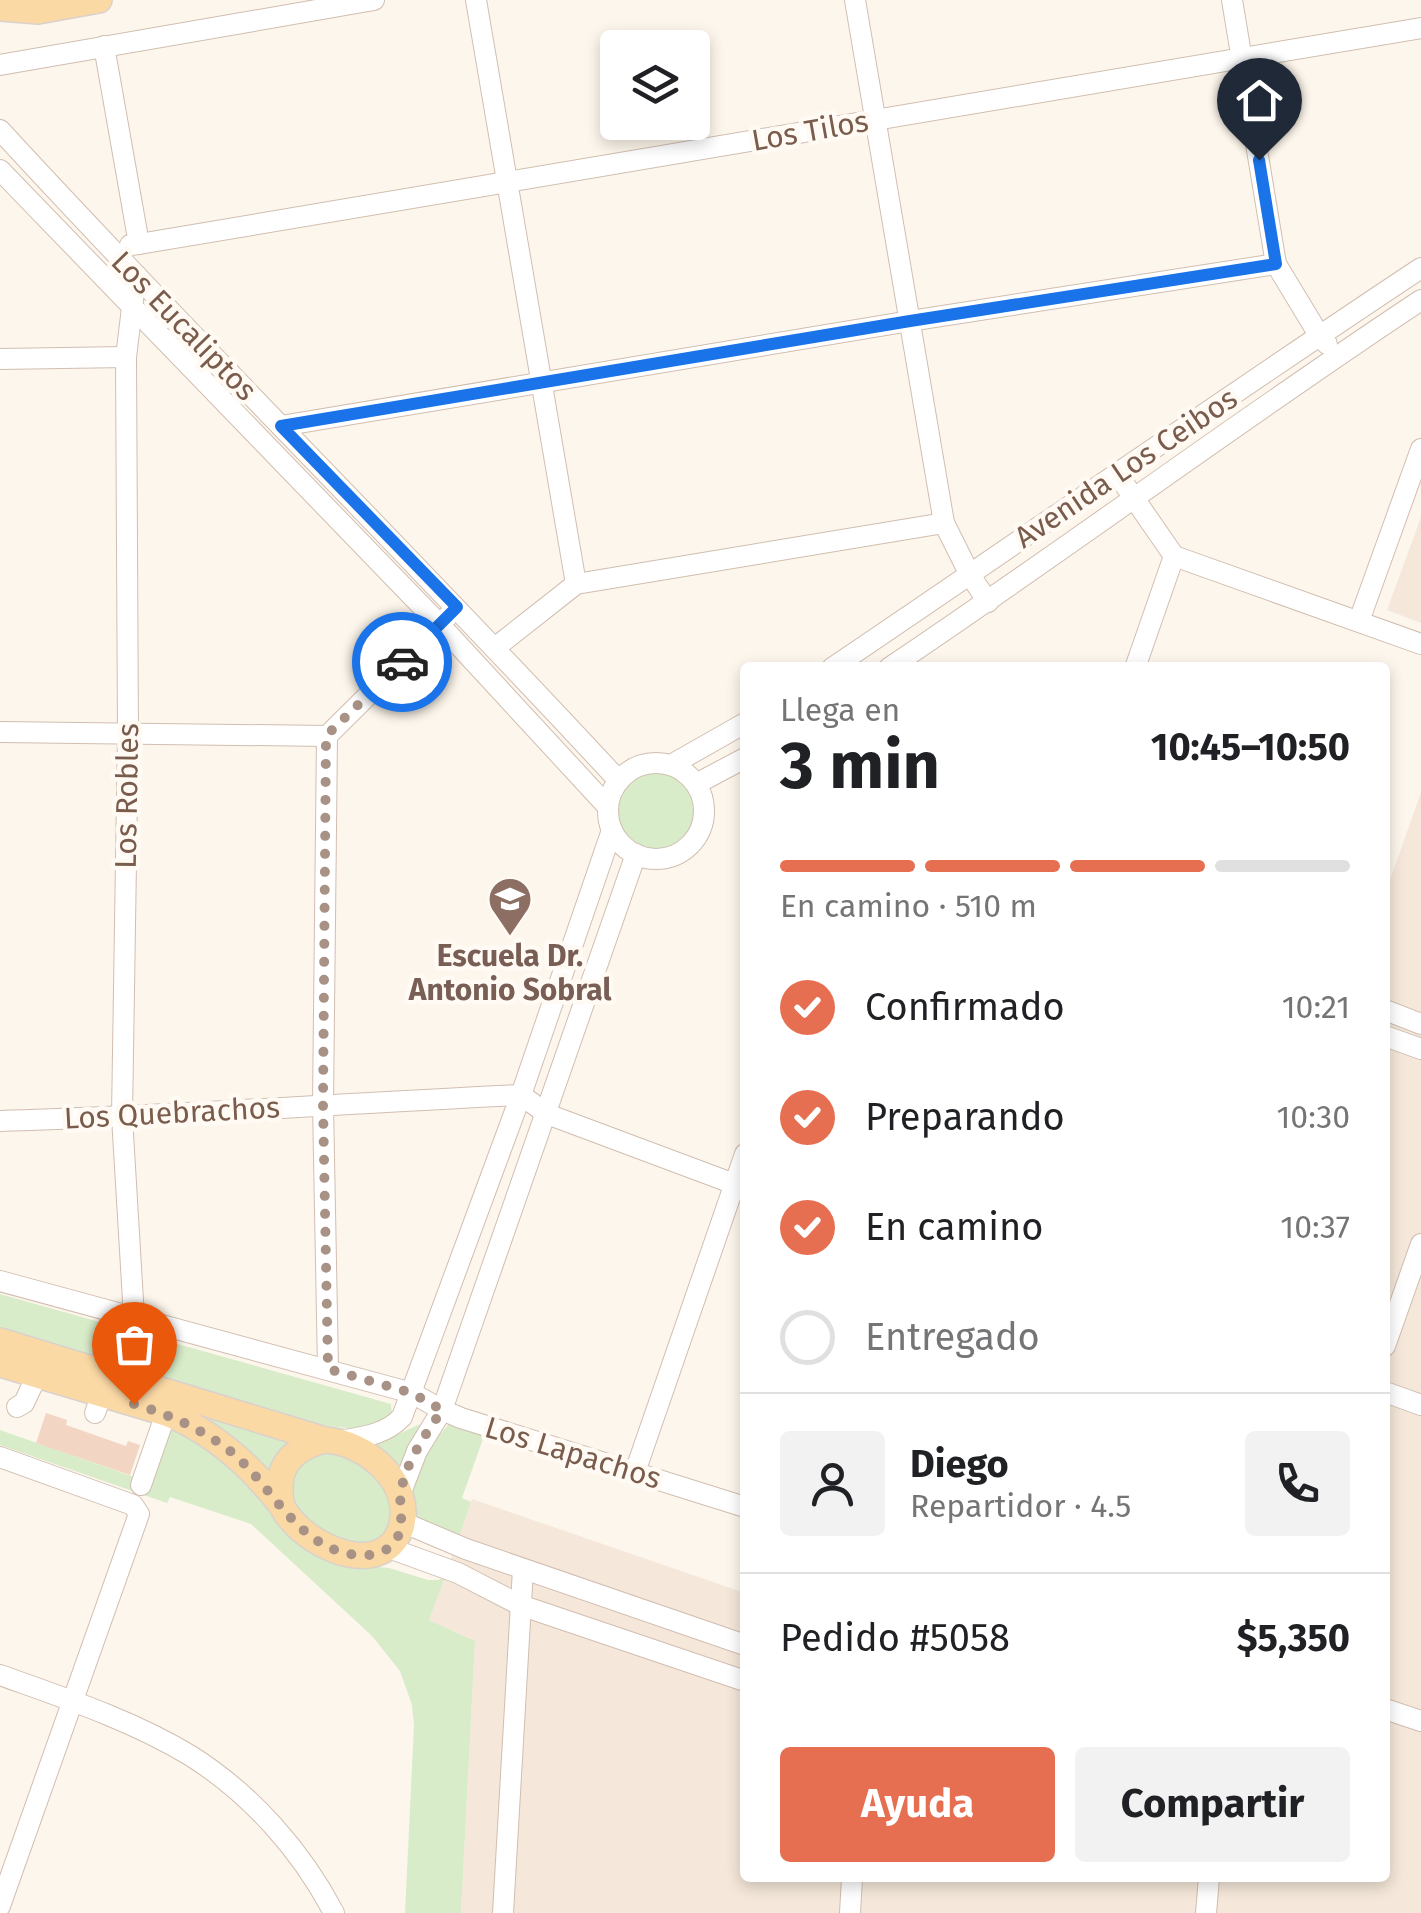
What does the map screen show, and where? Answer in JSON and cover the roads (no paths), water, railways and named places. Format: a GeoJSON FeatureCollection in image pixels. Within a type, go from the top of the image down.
{"type":"FeatureCollection","features":[{"type":"Feature","properties":{"kind":"main road"},"geometry":{"type":"LineString","coordinates":[[0,8],[38,11],[99,0]]}},
{"type":"Feature","properties":{"kind":"main road"},"geometry":{"type":"LineString","coordinates":[[0,1341],[366,1452],[392,1480],[400,1495],[399,1534],[389,1548],[378,1554],[338,1552],[296,1524],[265,1484],[213,1438],[158,1428],[19,1370]]}},
{"type":"Feature","properties":{"kind":"main road"},"geometry":{"type":"LineString","coordinates":[[282,1506],[280,1488],[286,1463],[308,1444],[332,1440]]}},
{"type":"Feature","properties":{"kind":"street"},"geometry":{"type":"LineString","coordinates":[[0,65],[374,0]]}},
{"type":"Feature","properties":{"kind":"street"},"geometry":{"type":"LineString","coordinates":[[476,0],[576,584]]}},
{"type":"Feature","properties":{"kind":"street"},"geometry":{"type":"LineString","coordinates":[[856,0],[944,524],[988,602]]}},
{"type":"Feature","properties":{"kind":"street"},"geometry":{"type":"LineString","coordinates":[[1232,0],[1276,264],[1319,335],[1338,356]]}},
{"type":"Feature","properties":{"kind":"street","name":"Los Tilos"},"geometry":{"type":"LineString","coordinates":[[139,244],[1421,28]]}},
{"type":"Feature","properties":{"kind":"street"},"geometry":{"type":"LineString","coordinates":[[85,258],[139,244],[104,46]]}},
{"type":"Feature","properties":{"kind":"street","name":"Los Eucaliptos"},"geometry":{"type":"LineString","coordinates":[[0,130],[109,249],[496,647],[618,781]]}},
{"type":"Feature","properties":{"kind":"street","name":"Los Eucaliptos"},"geometry":{"type":"LineString","coordinates":[[0,170],[440,624],[608,807]]}},
{"type":"Feature","properties":{"kind":"street"},"geometry":{"type":"LineString","coordinates":[[281,426],[1276,264]]}},
{"type":"Feature","properties":{"kind":"street","name":"Avenida Los Ceibos"},"geometry":{"type":"LineString","coordinates":[[841,662],[1421,268]]}},
{"type":"Feature","properties":{"kind":"street","name":"Los Robles"},"geometry":{"type":"LineString","coordinates":[[134,1318],[122,1117],[128,733],[126,357],[136,275]]}},
{"type":"Feature","properties":{"kind":"street","name":"Avenida Los Ceibos"},"geometry":{"type":"LineString","coordinates":[[899,662],[1421,300]]}},
{"type":"Feature","properties":{"kind":"street"},"geometry":{"type":"LineString","coordinates":[[0,359],[126,357]]}},
{"type":"Feature","properties":{"kind":"street"},"geometry":{"type":"LineString","coordinates":[[1359,621],[1421,449]]}},
{"type":"Feature","properties":{"kind":"street"},"geometry":{"type":"LineString","coordinates":[[1118,475],[1174,556],[1421,644]]}},
{"type":"Feature","properties":{"kind":"street"},"geometry":{"type":"LineString","coordinates":[[496,647],[576,584],[944,524]]}},
{"type":"Feature","properties":{"kind":"street"},"geometry":{"type":"LineString","coordinates":[[1137,662],[1174,556]]}},
{"type":"Feature","properties":{"kind":"street"},"geometry":{"type":"LineString","coordinates":[[328,1369],[323,1104],[326,736],[457,607]]}},
{"type":"Feature","properties":{"kind":"street"},"geometry":{"type":"LineString","coordinates":[[671,765],[740,726]]}},
{"type":"Feature","properties":{"kind":"street"},"geometry":{"type":"LineString","coordinates":[[0,732],[326,736]]}},
{"type":"Feature","properties":{"kind":"street"},"geometry":{"type":"LineString","coordinates":[[696,784],[740,761]]}},
{"type":"Feature","properties":{"kind":"street"},"geometry":{"type":"LineString","coordinates":[[656,763],[685,772],[702,796],[704,810],[697,836],[676,854],[663,858],[650,858],[626,848],[612,830],[608,807],[618,781],[629,771],[656,763]]}},
{"type":"Feature","properties":{"kind":"street"},"geometry":{"type":"LineString","coordinates":[[332,1440],[364,1437],[394,1426],[402,1417],[521,1095],[612,830]]}},
{"type":"Feature","properties":{"kind":"street"},"geometry":{"type":"LineString","coordinates":[[400,1495],[417,1451],[442,1410],[636,854]]}},
{"type":"Feature","properties":{"kind":"street"},"geometry":{"type":"LineString","coordinates":[[1390,1012],[1421,1024]]}},
{"type":"Feature","properties":{"kind":"street"},"geometry":{"type":"LineString","coordinates":[[1390,1038],[1421,1050]]}},
{"type":"Feature","properties":{"kind":"street"},"geometry":{"type":"LineString","coordinates":[[521,1095],[547,1114],[740,1186],[635,1472]]}},
{"type":"Feature","properties":{"kind":"street","name":"Los Quebrachos"},"geometry":{"type":"LineString","coordinates":[[0,1121],[521,1095]]}},
{"type":"Feature","properties":{"kind":"street"},"geometry":{"type":"LineString","coordinates":[[1390,1332],[1421,1244]]}},
{"type":"Feature","properties":{"kind":"street","name":"Los Lapachos"},"geometry":{"type":"LineString","coordinates":[[0,1281],[412,1393],[442,1410],[740,1506]]}},
{"type":"Feature","properties":{"kind":"street"},"geometry":{"type":"LineString","coordinates":[[1390,1394],[1421,1405]]}},
{"type":"Feature","properties":{"kind":"street"},"geometry":{"type":"LineString","coordinates":[[141,1485],[158,1428]]}},
{"type":"Feature","properties":{"kind":"street"},"geometry":{"type":"LineString","coordinates":[[0,1458],[133,1505],[139,1514],[0,1905],[20,1913]]}},
{"type":"Feature","properties":{"kind":"street"},"geometry":{"type":"LineString","coordinates":[[402,1522],[466,1549],[740,1643]]}},
{"type":"Feature","properties":{"kind":"street"},"geometry":{"type":"LineString","coordinates":[[389,1548],[458,1573],[520,1604],[740,1679]]}},
{"type":"Feature","properties":{"kind":"street"},"geometry":{"type":"LineString","coordinates":[[503,1913],[523,1569]]}},
{"type":"Feature","properties":{"kind":"street"},"geometry":{"type":"LineString","coordinates":[[0,1675],[74,1702],[191,1756],[244,1798],[291,1845],[334,1913]]}},
{"type":"Feature","properties":{"kind":"street"},"geometry":{"type":"LineString","coordinates":[[1390,1711],[1421,1722]]}},
{"type":"Feature","properties":{"kind":"street"},"geometry":{"type":"LineString","coordinates":[[850,1913],[852,1882]]}},
{"type":"Feature","properties":{"kind":"street"},"geometry":{"type":"LineString","coordinates":[[1206,1913],[1209,1882]]}},
{"type":"Feature","properties":{"kind":"place","name":"Escuela Dr. Antonio Sobral"},"geometry":{"type":"Point","coordinates":[510,937]}}]}
